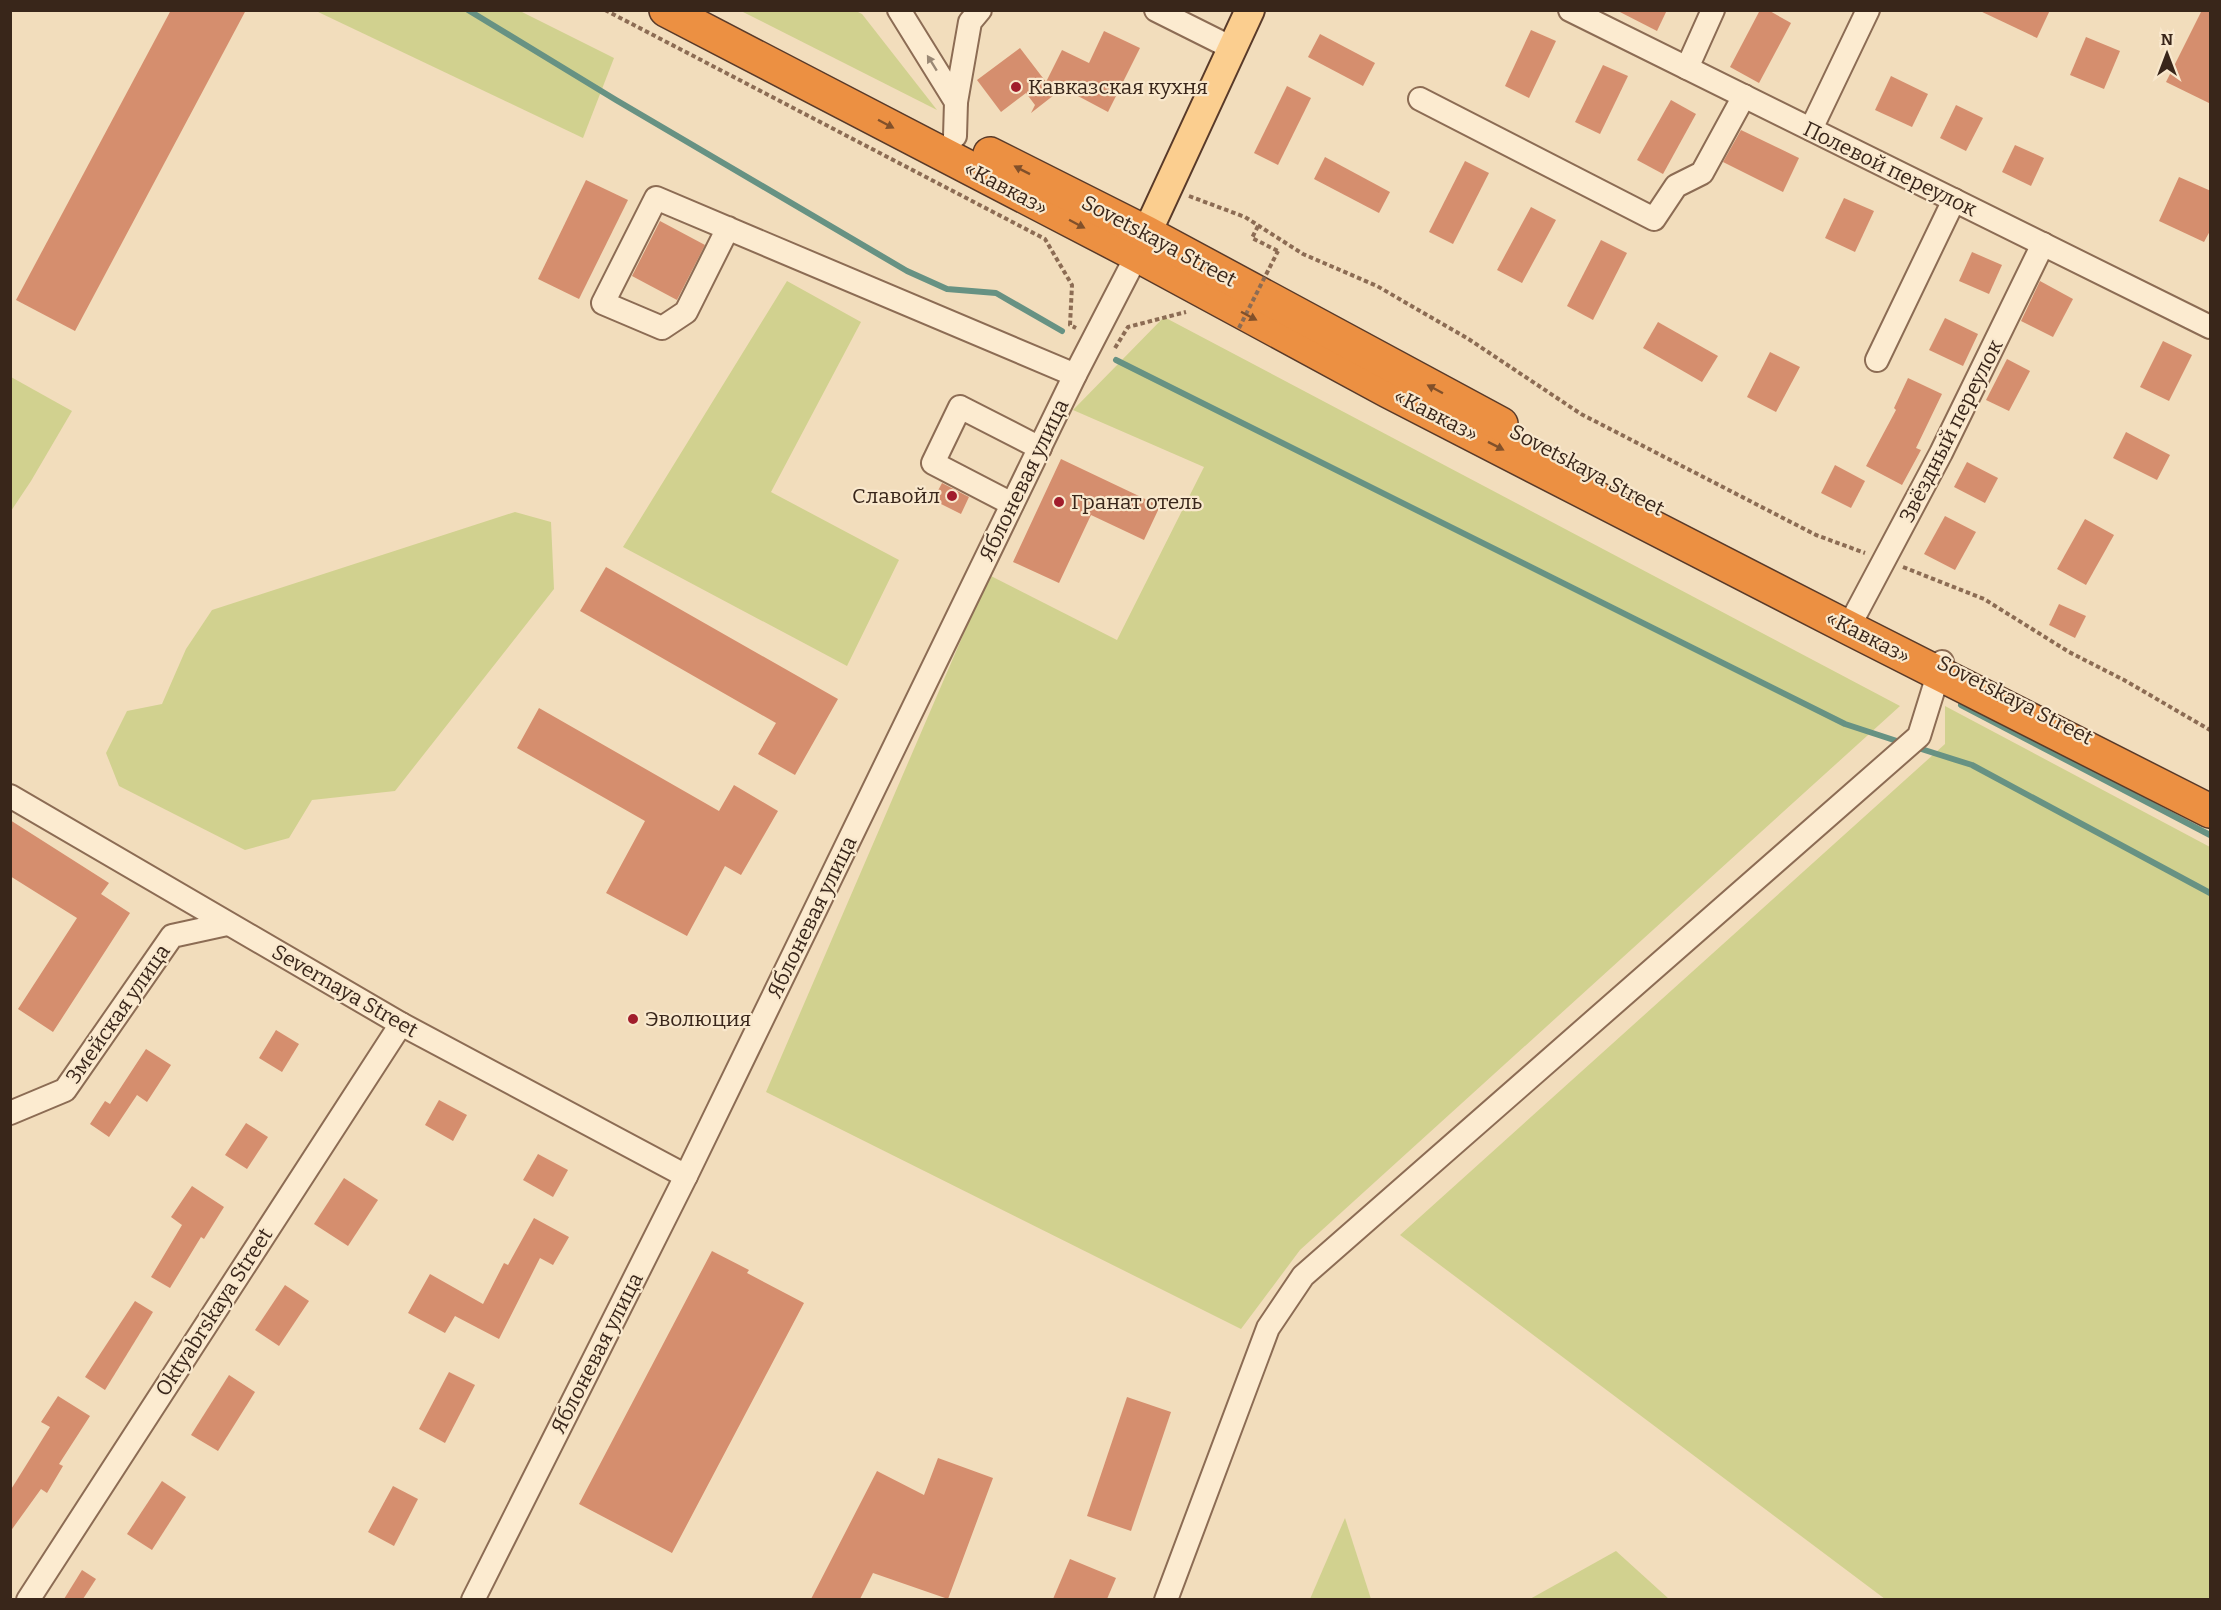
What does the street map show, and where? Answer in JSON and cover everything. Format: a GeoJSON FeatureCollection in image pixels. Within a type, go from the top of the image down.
{"type":"FeatureCollection","features":[{"type":"Feature","properties":{"kind":"highway","name":"«Кавказ»"},"geometry":{"type":"LineString","coordinates":[[666,10],[1142,244],[1388,391],[1940,667],[2211,811]]}},
{"type":"Feature","properties":{"kind":"highway","name":"Sovetskaya Street"},"geometry":{"type":"LineString","coordinates":[[707,10],[955,136],[1142,244],[1856,615],[1940,667],[2211,800]]}},
{"type":"Feature","properties":{"kind":"main road"},"geometry":{"type":"LineString","coordinates":[[1142,244],[1250,10]]}},
{"type":"Feature","properties":{"kind":"street"},"geometry":{"type":"LineString","coordinates":[[899,10],[956,102]]}},
{"type":"Feature","properties":{"kind":"street"},"geometry":{"type":"LineString","coordinates":[[955,136],[956,102],[970,22],[980,10]]}},
{"type":"Feature","properties":{"kind":"street"},"geometry":{"type":"LineString","coordinates":[[1156,10],[1232,48]]}},
{"type":"Feature","properties":{"kind":"street","name":"Полевой переулок"},"geometry":{"type":"LineString","coordinates":[[1570,10],[2211,327]]}},
{"type":"Feature","properties":{"kind":"street"},"geometry":{"type":"LineString","coordinates":[[1687,68],[1713,10]]}},
{"type":"Feature","properties":{"kind":"street"},"geometry":{"type":"LineString","coordinates":[[1811,129],[1868,10]]}},
{"type":"Feature","properties":{"kind":"street"},"geometry":{"type":"LineString","coordinates":[[1420,99],[1654,219],[1676,186],[1702,173],[1744,96]]}},
{"type":"Feature","properties":{"kind":"street"},"geometry":{"type":"LineString","coordinates":[[728,228],[686,312],[662,328],[603,303],[656,198],[728,228],[1075,375]]}},
{"type":"Feature","properties":{"kind":"street"},"geometry":{"type":"LineString","coordinates":[[1877,360],[1954,200]]}},
{"type":"Feature","properties":{"kind":"street","name":"Яблоневая улица"},"geometry":{"type":"LineString","coordinates":[[473,1599],[686,1176],[1075,375],[1142,244]]}},
{"type":"Feature","properties":{"kind":"street","name":"Звёздный переулок"},"geometry":{"type":"LineString","coordinates":[[1856,615],[1886,560],[2043,244]]}},
{"type":"Feature","properties":{"kind":"street"},"geometry":{"type":"LineString","coordinates":[[1012,504],[933,463],[960,408],[1040,448]]}},
{"type":"Feature","properties":{"kind":"street"},"geometry":{"type":"LineString","coordinates":[[1166,1599],[1268,1328],[1303,1276],[1919,736],[1940,667]]}},
{"type":"Feature","properties":{"kind":"street","name":"Severnaya Street"},"geometry":{"type":"LineString","coordinates":[[10,796],[401,1024],[686,1176]]}},
{"type":"Feature","properties":{"kind":"street","name":"Змейская улица"},"geometry":{"type":"LineString","coordinates":[[10,1113],[65,1090],[172,936],[227,924]]}},
{"type":"Feature","properties":{"kind":"street","name":"Oktyabrskaya Street"},"geometry":{"type":"LineString","coordinates":[[28,1599],[401,1024]]}},
{"type":"Feature","properties":{"kind":"path"},"geometry":{"type":"LineString","coordinates":[[1169,188],[1245,217],[1303,254],[1377,286],[1467,338],[1581,414],[1816,535],[1984,599],[2069,652],[2124,680],[2211,730]]}},
{"type":"Feature","properties":{"kind":"path"},"geometry":{"type":"LineString","coordinates":[[1239,328],[1278,251],[1252,238],[1258,226]]}},
{"type":"Feature","properties":{"kind":"green space"},"geometry":{"type":"Polygon","coordinates":[[[316,11],[520,11],[614,58],[583,138],[316,11]]]}},
{"type":"Feature","properties":{"kind":"green space"},"geometry":{"type":"Polygon","coordinates":[[[741,11],[856,11],[862,14],[937,110],[741,11]]]}},
{"type":"Feature","properties":{"kind":"green space"},"geometry":{"type":"Polygon","coordinates":[[[787,281],[861,322],[771,492],[899,560],[847,666],[623,547],[787,281]]]}},
{"type":"Feature","properties":{"kind":"green space"},"geometry":{"type":"Polygon","coordinates":[[[1164,317],[1900,706],[1300,1250],[1241,1329],[766,1092],[989,575],[1117,640],[1204,467],[1073,410],[1164,317]]]}},
{"type":"Feature","properties":{"kind":"green space"},"geometry":{"type":"Polygon","coordinates":[[[11,377],[72,411],[11,511],[11,377]]]}},
{"type":"Feature","properties":{"kind":"green space"},"geometry":{"type":"Polygon","coordinates":[[[515,512],[551,522],[554,589],[395,791],[312,800],[289,838],[245,850],[119,786],[106,753],[127,711],[162,704],[186,649],[212,610],[515,512]]]}},
{"type":"Feature","properties":{"kind":"green space"},"geometry":{"type":"Polygon","coordinates":[[[1945,706],[2210,847],[2210,1599],[1885,1599],[1400,1235],[1945,744],[1945,706]]]}},
{"type":"Feature","properties":{"kind":"green space"},"geometry":{"type":"Polygon","coordinates":[[[1345,1518],[1371,1599],[1310,1599],[1345,1518]]]}},
{"type":"Feature","properties":{"kind":"green space"},"geometry":{"type":"Polygon","coordinates":[[[1616,1551],[1669,1599],[1530,1599],[1616,1551]]]}},
{"type":"Feature","properties":{"kind":"building"},"geometry":{"type":"Polygon","coordinates":[[[171,10],[246,10],[75,331],[16,300],[171,10]]]}},
{"type":"Feature","properties":{"kind":"building"},"geometry":{"type":"Polygon","coordinates":[[[1616,10],[1667,10],[1657,31],[1616,10]]]}},
{"type":"Feature","properties":{"kind":"building"},"geometry":{"type":"Polygon","coordinates":[[[1760,10],[1768,10],[1791,23],[1759,83],[1730,67],[1760,10]]]}},
{"type":"Feature","properties":{"kind":"building"},"geometry":{"type":"Polygon","coordinates":[[[1978,10],[2050,10],[2037,38],[1978,10]]]}},
{"type":"Feature","properties":{"kind":"building"},"geometry":{"type":"Polygon","coordinates":[[[2202,10],[2211,10],[2211,104],[2166,82],[2202,10]]]}},
{"type":"Feature","properties":{"kind":"building"},"geometry":{"type":"Polygon","coordinates":[[[1531,30],[1556,41],[1529,98],[1505,86],[1531,30]]]}},
{"type":"Feature","properties":{"kind":"building"},"geometry":{"type":"Polygon","coordinates":[[[1104,31],[1140,48],[1108,112],[1063,88],[1031,113],[1035,105],[1026,93],[1001,112],[977,80],[1020,48],[1046,82],[1062,50],[1089,63],[1104,31]]]}},
{"type":"Feature","properties":{"kind":"building"},"geometry":{"type":"Polygon","coordinates":[[[1320,34],[1375,63],[1363,86],[1308,57],[1320,34]]]}},
{"type":"Feature","properties":{"kind":"building"},"geometry":{"type":"Polygon","coordinates":[[[2086,37],[2120,51],[2104,89],[2070,75],[2086,37]]]}},
{"type":"Feature","properties":{"kind":"building"},"geometry":{"type":"Polygon","coordinates":[[[1603,65],[1628,76],[1600,134],[1575,122],[1603,65]]]}},
{"type":"Feature","properties":{"kind":"building"},"geometry":{"type":"Polygon","coordinates":[[[1891,76],[1928,94],[1912,127],[1875,110],[1891,76]]]}},
{"type":"Feature","properties":{"kind":"building"},"geometry":{"type":"Polygon","coordinates":[[[1287,86],[1311,98],[1278,165],[1254,153],[1287,86]]]}},
{"type":"Feature","properties":{"kind":"building"},"geometry":{"type":"Polygon","coordinates":[[[1671,100],[1696,114],[1663,174],[1637,160],[1671,100]]]}},
{"type":"Feature","properties":{"kind":"building"},"geometry":{"type":"Polygon","coordinates":[[[1956,105],[1983,118],[1966,151],[1940,138],[1956,105]]]}},
{"type":"Feature","properties":{"kind":"building"},"geometry":{"type":"Polygon","coordinates":[[[1741,130],[1799,158],[1783,192],[1723,162],[1741,130]]]}},
{"type":"Feature","properties":{"kind":"building"},"geometry":{"type":"Polygon","coordinates":[[[2015,145],[2044,158],[2031,186],[2002,172],[2015,145]]]}},
{"type":"Feature","properties":{"kind":"building"},"geometry":{"type":"Polygon","coordinates":[[[1325,157],[1390,192],[1379,213],[1314,179],[1325,157]]]}},
{"type":"Feature","properties":{"kind":"building"},"geometry":{"type":"Polygon","coordinates":[[[1465,161],[1489,173],[1453,244],[1429,232],[1465,161]]]}},
{"type":"Feature","properties":{"kind":"building"},"geometry":{"type":"Polygon","coordinates":[[[2179,177],[2211,191],[2211,229],[2204,242],[2159,221],[2179,177]]]}},
{"type":"Feature","properties":{"kind":"building"},"geometry":{"type":"Polygon","coordinates":[[[586,180],[628,200],[579,299],[538,279],[586,180]]]}},
{"type":"Feature","properties":{"kind":"building"},"geometry":{"type":"Polygon","coordinates":[[[1844,198],[1874,211],[1855,252],[1825,238],[1844,198]]]}},
{"type":"Feature","properties":{"kind":"building"},"geometry":{"type":"Polygon","coordinates":[[[1531,207],[1556,220],[1522,283],[1497,270],[1531,207]]]}},
{"type":"Feature","properties":{"kind":"building"},"geometry":{"type":"Polygon","coordinates":[[[660,221],[705,245],[677,300],[632,276],[660,221]]]}},
{"type":"Feature","properties":{"kind":"building"},"geometry":{"type":"Polygon","coordinates":[[[1601,240],[1627,253],[1593,320],[1567,306],[1601,240]]]}},
{"type":"Feature","properties":{"kind":"building"},"geometry":{"type":"Polygon","coordinates":[[[1972,252],[2002,265],[1989,294],[1959,281],[1972,252]]]}},
{"type":"Feature","properties":{"kind":"building"},"geometry":{"type":"Polygon","coordinates":[[[2040,281],[2073,299],[2053,337],[2021,321],[2040,281]]]}},
{"type":"Feature","properties":{"kind":"building"},"geometry":{"type":"Polygon","coordinates":[[[1945,318],[1978,334],[1963,366],[1929,350],[1945,318]]]}},
{"type":"Feature","properties":{"kind":"building"},"geometry":{"type":"Polygon","coordinates":[[[1658,322],[1718,356],[1702,382],[1643,348],[1658,322]]]}},
{"type":"Feature","properties":{"kind":"building"},"geometry":{"type":"Polygon","coordinates":[[[2163,341],[2192,355],[2169,401],[2140,387],[2163,341]]]}},
{"type":"Feature","properties":{"kind":"building"},"geometry":{"type":"Polygon","coordinates":[[[1770,352],[1800,367],[1776,412],[1747,397],[1770,352]]]}},
{"type":"Feature","properties":{"kind":"building"},"geometry":{"type":"Polygon","coordinates":[[[2007,359],[2030,371],[2009,411],[1986,400],[2007,359]]]}},
{"type":"Feature","properties":{"kind":"building"},"geometry":{"type":"Polygon","coordinates":[[[1908,378],[1942,394],[1916,448],[1921,450],[1902,485],[1866,466],[1896,410],[1894,408],[1908,378]]]}},
{"type":"Feature","properties":{"kind":"building"},"geometry":{"type":"Polygon","coordinates":[[[2126,432],[2170,455],[2157,480],[2113,458],[2126,432]]]}},
{"type":"Feature","properties":{"kind":"building"},"geometry":{"type":"Polygon","coordinates":[[[1061,459],[1160,506],[1144,540],[1091,515],[1059,583],[1013,562],[1061,459]]]}},
{"type":"Feature","properties":{"kind":"building"},"geometry":{"type":"Polygon","coordinates":[[[1967,462],[1998,478],[1985,503],[1954,487],[1967,462]]]}},
{"type":"Feature","properties":{"kind":"building"},"geometry":{"type":"Polygon","coordinates":[[[1835,465],[1865,481],[1851,508],[1821,493],[1835,465]]]}},
{"type":"Feature","properties":{"kind":"building"},"geometry":{"type":"Polygon","coordinates":[[[942,483],[969,497],[961,514],[933,500],[942,483]]]}},
{"type":"Feature","properties":{"kind":"building"},"geometry":{"type":"Polygon","coordinates":[[[1945,516],[1976,532],[1955,570],[1924,554],[1945,516]]]}},
{"type":"Feature","properties":{"kind":"building"},"geometry":{"type":"Polygon","coordinates":[[[2085,519],[2114,535],[2086,585],[2057,569],[2085,519]]]}},
{"type":"Feature","properties":{"kind":"building"},"geometry":{"type":"Polygon","coordinates":[[[606,567],[838,699],[795,775],[758,754],[776,723],[580,611],[606,567]]]}},
{"type":"Feature","properties":{"kind":"building"},"geometry":{"type":"Polygon","coordinates":[[[2059,604],[2086,616],[2075,638],[2049,625],[2059,604]]]}},
{"type":"Feature","properties":{"kind":"building"},"geometry":{"type":"Polygon","coordinates":[[[539,708],[719,811],[734,785],[778,811],[741,875],[725,866],[687,936],[606,893],[645,821],[517,748],[539,708]]]}},
{"type":"Feature","properties":{"kind":"building"},"geometry":{"type":"Polygon","coordinates":[[[10,820],[109,883],[101,894],[130,913],[53,1032],[18,1009],[77,918],[10,876],[10,820]]]}},
{"type":"Feature","properties":{"kind":"building"},"geometry":{"type":"Polygon","coordinates":[[[276,1030],[299,1044],[282,1072],[259,1058],[276,1030]]]}},
{"type":"Feature","properties":{"kind":"building"},"geometry":{"type":"Polygon","coordinates":[[[146,1049],[171,1065],[147,1102],[137,1095],[109,1137],[90,1124],[105,1101],[110,1104],[146,1049]]]}},
{"type":"Feature","properties":{"kind":"building"},"geometry":{"type":"Polygon","coordinates":[[[439,1100],[467,1115],[453,1141],[425,1125],[439,1100]]]}},
{"type":"Feature","properties":{"kind":"building"},"geometry":{"type":"Polygon","coordinates":[[[246,1123],[268,1137],[247,1169],[225,1155],[246,1123]]]}},
{"type":"Feature","properties":{"kind":"building"},"geometry":{"type":"Polygon","coordinates":[[[538,1154],[568,1170],[553,1197],[523,1180],[538,1154]]]}},
{"type":"Feature","properties":{"kind":"building"},"geometry":{"type":"Polygon","coordinates":[[[344,1178],[378,1200],[348,1246],[314,1224],[344,1178]]]}},
{"type":"Feature","properties":{"kind":"building"},"geometry":{"type":"Polygon","coordinates":[[[192,1186],[224,1207],[204,1239],[201,1237],[170,1288],[151,1277],[182,1225],[171,1217],[192,1186]]]}},
{"type":"Feature","properties":{"kind":"building"},"geometry":{"type":"Polygon","coordinates":[[[534,1218],[569,1237],[553,1265],[540,1258],[499,1339],[455,1316],[445,1333],[408,1313],[430,1274],[483,1304],[504,1263],[508,1265],[534,1218]]]}},
{"type":"Feature","properties":{"kind":"building"},"geometry":{"type":"Polygon","coordinates":[[[712,1251],[749,1270],[747,1273],[804,1303],[672,1553],[579,1504],[712,1251]]]}},
{"type":"Feature","properties":{"kind":"building"},"geometry":{"type":"Polygon","coordinates":[[[285,1285],[309,1301],[279,1346],[255,1330],[285,1285]]]}},
{"type":"Feature","properties":{"kind":"building"},"geometry":{"type":"Polygon","coordinates":[[[135,1301],[153,1312],[105,1390],[85,1377],[135,1301]]]}},
{"type":"Feature","properties":{"kind":"building"},"geometry":{"type":"Polygon","coordinates":[[[449,1372],[475,1385],[445,1443],[419,1429],[449,1372]]]}},
{"type":"Feature","properties":{"kind":"building"},"geometry":{"type":"Polygon","coordinates":[[[229,1375],[255,1392],[218,1451],[191,1435],[229,1375]]]}},
{"type":"Feature","properties":{"kind":"building"},"geometry":{"type":"Polygon","coordinates":[[[58,1396],[90,1416],[59,1464],[63,1466],[47,1493],[41,1489],[10,1532],[10,1491],[50,1427],[41,1422],[58,1396]]]}},
{"type":"Feature","properties":{"kind":"building"},"geometry":{"type":"Polygon","coordinates":[[[1127,1397],[1171,1412],[1131,1531],[1087,1516],[1127,1397]]]}},
{"type":"Feature","properties":{"kind":"building"},"geometry":{"type":"Polygon","coordinates":[[[938,1458],[993,1478],[948,1599],[873,1573],[860,1599],[811,1599],[877,1471],[924,1495],[938,1458]]]}},
{"type":"Feature","properties":{"kind":"building"},"geometry":{"type":"Polygon","coordinates":[[[162,1481],[186,1497],[152,1550],[127,1534],[162,1481]]]}},
{"type":"Feature","properties":{"kind":"building"},"geometry":{"type":"Polygon","coordinates":[[[393,1486],[418,1499],[394,1546],[368,1532],[393,1486]]]}},
{"type":"Feature","properties":{"kind":"building"},"geometry":{"type":"Polygon","coordinates":[[[1070,1559],[1116,1578],[1107,1599],[1053,1599],[1070,1559]]]}},
{"type":"Feature","properties":{"kind":"building"},"geometry":{"type":"Polygon","coordinates":[[[82,1570],[96,1579],[83,1599],[64,1599],[82,1570]]]}},
{"type":"Feature","properties":{"kind":"waterway"},"geometry":{"type":"LineString","coordinates":[[468,10],[907,271],[947,289],[996,293],[1062,331]]}},
{"type":"Feature","properties":{"kind":"waterway"},"geometry":{"type":"LineString","coordinates":[[1116,360],[1845,724],[1903,743]]}},
{"type":"Feature","properties":{"kind":"waterway"},"geometry":{"type":"LineString","coordinates":[[1961,705],[2210,835]]}},
{"type":"Feature","properties":{"kind":"waterway"},"geometry":{"type":"LineString","coordinates":[[1915,747],[1972,765],[2210,893]]}},
{"type":"Feature","properties":{"kind":"place","name":"Кавказская кухня"},"geometry":{"type":"Point","coordinates":[1016,87]}},
{"type":"Feature","properties":{"kind":"place","name":"Славойл"},"geometry":{"type":"Point","coordinates":[952,496]}},
{"type":"Feature","properties":{"kind":"place","name":"Гранат отель"},"geometry":{"type":"Point","coordinates":[1059,502]}},
{"type":"Feature","properties":{"kind":"place","name":"Эволюция"},"geometry":{"type":"Point","coordinates":[633,1019]}}]}
